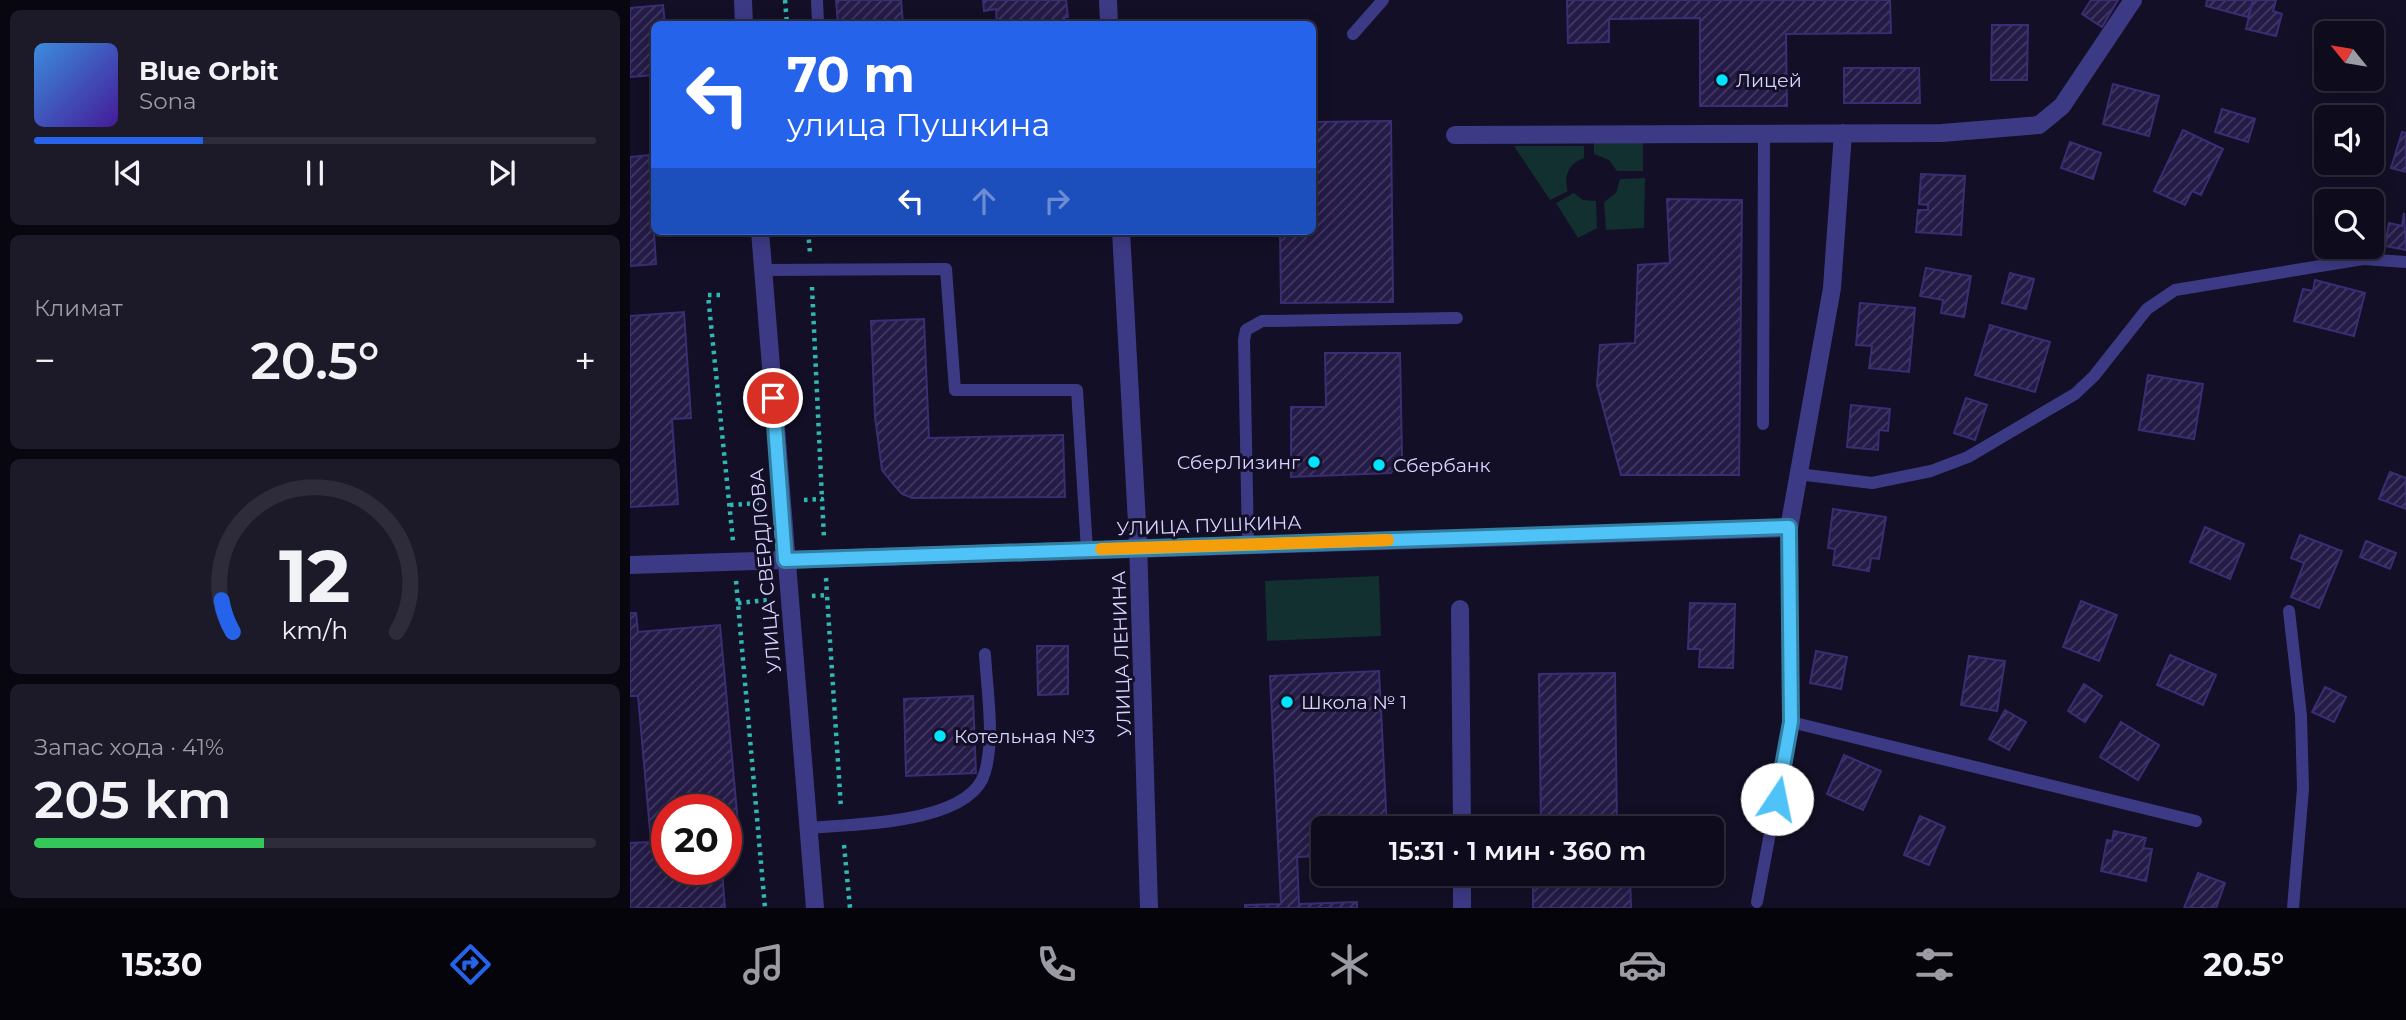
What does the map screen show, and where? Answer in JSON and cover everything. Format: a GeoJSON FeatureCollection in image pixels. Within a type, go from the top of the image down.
{"type":"FeatureCollection","features":[{"type":"Feature","properties":{"kind":"street"},"geometry":{"type":"LineString","coordinates":[[743,0],[744,21]]}},
{"type":"Feature","properties":{"kind":"street"},"geometry":{"type":"LineString","coordinates":[[1108,0],[1110,21]]}},
{"type":"Feature","properties":{"kind":"street"},"geometry":{"type":"LineString","coordinates":[[1455,135],[1942,132],[2039,125],[2062,106],[2133,0]]}},
{"type":"Feature","properties":{"kind":"street"},"geometry":{"type":"LineString","coordinates":[[1789,527],[1832,288],[1843,133]]}},
{"type":"Feature","properties":{"kind":"street","name":"УЛИЦА СВЕРДЛОВА"},"geometry":{"type":"LineString","coordinates":[[760,235],[785,560],[816,908]]}},
{"type":"Feature","properties":{"kind":"street","name":"УЛИЦА ЛЕНИНА"},"geometry":{"type":"LineString","coordinates":[[1121,235],[1138,548],[1149,908]]}},
{"type":"Feature","properties":{"kind":"street","name":"УЛИЦА ПУШКИНА"},"geometry":{"type":"LineString","coordinates":[[630,565],[1789,527]]}},
{"type":"Feature","properties":{"kind":"street"},"geometry":{"type":"LineString","coordinates":[[1460,609],[1462,816]]}},
{"type":"Feature","properties":{"kind":"street"},"geometry":{"type":"LineString","coordinates":[[1462,886],[1462,908]]}},
{"type":"Feature","properties":{"kind":"lane"},"geometry":{"type":"LineString","coordinates":[[817,0],[818,21]]}},
{"type":"Feature","properties":{"kind":"lane"},"geometry":{"type":"LineString","coordinates":[[1353,34],[1383,0]]}},
{"type":"Feature","properties":{"kind":"lane"},"geometry":{"type":"LineString","coordinates":[[1763,424],[1764,135]]}},
{"type":"Feature","properties":{"kind":"lane"},"geometry":{"type":"LineString","coordinates":[[1798,474],[1872,483],[1931,471],[1968,457],[2075,394],[2094,376],[2147,309],[2175,290],[2363,259],[2406,262]]}},
{"type":"Feature","properties":{"kind":"lane"},"geometry":{"type":"LineString","coordinates":[[764,270],[946,269],[954,390],[1077,390],[1087,550]]}},
{"type":"Feature","properties":{"kind":"lane"},"geometry":{"type":"LineString","coordinates":[[1248,544],[1244,340],[1247,330],[1262,321],[1457,318]]}},
{"type":"Feature","properties":{"kind":"lane"},"geometry":{"type":"LineString","coordinates":[[1757,902],[1791,722],[1789,527]]}},
{"type":"Feature","properties":{"kind":"lane"},"geometry":{"type":"LineString","coordinates":[[2289,611],[2301,716],[2303,789],[2292,908]]}},
{"type":"Feature","properties":{"kind":"lane"},"geometry":{"type":"LineString","coordinates":[[808,828],[910,820],[947,808],[973,790],[985,776],[990,748],[985,654]]}},
{"type":"Feature","properties":{"kind":"lane"},"geometry":{"type":"LineString","coordinates":[[1791,722],[2196,821]]}},
{"type":"Feature","properties":{"kind":"path"},"geometry":{"type":"LineString","coordinates":[[785,0],[787,21]]}},
{"type":"Feature","properties":{"kind":"path"},"geometry":{"type":"LineString","coordinates":[[808,235],[822,499]]}},
{"type":"Feature","properties":{"kind":"path"},"geometry":{"type":"LineString","coordinates":[[720,295],[708,295],[765,908]]}},
{"type":"Feature","properties":{"kind":"path"},"geometry":{"type":"LineString","coordinates":[[738,603],[827,595],[850,908]]}},
{"type":"Feature","properties":{"kind":"green space"},"geometry":{"type":"Polygon","coordinates":[[[1643,141],[1643,171],[1617,171],[1609,160],[1594,154],[1594,143],[1643,141]]]}},
{"type":"Feature","properties":{"kind":"green space"},"geometry":{"type":"Polygon","coordinates":[[[1514,146],[1584,146],[1584,158],[1574,163],[1569,171],[1566,180],[1568,191],[1550,200],[1514,146]]]}},
{"type":"Feature","properties":{"kind":"green space"},"geometry":{"type":"Polygon","coordinates":[[[1645,178],[1644,228],[1606,230],[1604,202],[1616,193],[1620,179],[1645,178]]]}},
{"type":"Feature","properties":{"kind":"green space"},"geometry":{"type":"Polygon","coordinates":[[[1574,193],[1583,200],[1596,201],[1597,228],[1578,238],[1556,203],[1574,193]]]}},
{"type":"Feature","properties":{"kind":"green space"},"geometry":{"type":"Polygon","coordinates":[[[1379,576],[1381,636],[1267,641],[1265,581],[1379,576]]]}},
{"type":"Feature","properties":{"kind":"building"},"geometry":{"type":"Polygon","coordinates":[[[836,0],[901,0],[903,21],[838,21],[836,0]]]}},
{"type":"Feature","properties":{"kind":"building"},"geometry":{"type":"Polygon","coordinates":[[[983,0],[1066,0],[1068,17],[1065,17],[1065,21],[997,21],[996,9],[984,11],[983,0]]]}},
{"type":"Feature","properties":{"kind":"building"},"geometry":{"type":"Polygon","coordinates":[[[1567,0],[1890,0],[1891,33],[1786,34],[1787,106],[1700,106],[1700,18],[1609,19],[1609,42],[1568,43],[1567,0]]]}},
{"type":"Feature","properties":{"kind":"building"},"geometry":{"type":"Polygon","coordinates":[[[2091,0],[2118,0],[2102,27],[2082,14],[2091,0]]]}},
{"type":"Feature","properties":{"kind":"building"},"geometry":{"type":"Polygon","coordinates":[[[2207,0],[2253,0],[2248,17],[2206,6],[2207,0]]]}},
{"type":"Feature","properties":{"kind":"building"},"geometry":{"type":"Polygon","coordinates":[[[2253,0],[2276,0],[2273,11],[2282,14],[2276,36],[2246,29],[2253,0]]]}},
{"type":"Feature","properties":{"kind":"building"},"geometry":{"type":"Polygon","coordinates":[[[663,5],[665,21],[651,21],[651,75],[630,77],[630,8],[663,5]]]}},
{"type":"Feature","properties":{"kind":"building"},"geometry":{"type":"Polygon","coordinates":[[[1992,25],[2028,25],[2027,80],[1991,80],[1992,25]]]}},
{"type":"Feature","properties":{"kind":"building"},"geometry":{"type":"Polygon","coordinates":[[[1844,68],[1919,68],[1920,103],[1844,103],[1844,68]]]}},
{"type":"Feature","properties":{"kind":"building"},"geometry":{"type":"Polygon","coordinates":[[[2113,84],[2159,96],[2149,136],[2103,124],[2113,84]]]}},
{"type":"Feature","properties":{"kind":"building"},"geometry":{"type":"Polygon","coordinates":[[[2222,109],[2255,119],[2248,142],[2215,132],[2222,109]]]}},
{"type":"Feature","properties":{"kind":"building"},"geometry":{"type":"Polygon","coordinates":[[[1391,121],[1393,302],[1281,303],[1280,235],[1316,235],[1316,122],[1391,121]]]}},
{"type":"Feature","properties":{"kind":"building"},"geometry":{"type":"Polygon","coordinates":[[[2183,130],[2223,149],[2201,195],[2192,191],[2185,205],[2154,191],[2183,130]]]}},
{"type":"Feature","properties":{"kind":"building"},"geometry":{"type":"Polygon","coordinates":[[[2402,132],[2406,133],[2406,172],[2391,168],[2402,132]]]}},
{"type":"Feature","properties":{"kind":"building"},"geometry":{"type":"Polygon","coordinates":[[[2070,142],[2101,153],[2093,179],[2061,168],[2070,142]]]}},
{"type":"Feature","properties":{"kind":"building"},"geometry":{"type":"Polygon","coordinates":[[[649,155],[651,235],[654,235],[656,264],[630,266],[630,157],[649,155]]]}},
{"type":"Feature","properties":{"kind":"building"},"geometry":{"type":"Polygon","coordinates":[[[1921,174],[1965,176],[1961,235],[1916,232],[1918,210],[1928,210],[1928,205],[1919,204],[1921,174]]]}},
{"type":"Feature","properties":{"kind":"building"},"geometry":{"type":"Polygon","coordinates":[[[1667,199],[1742,200],[1739,475],[1621,475],[1597,385],[1600,345],[1635,343],[1638,265],[1670,263],[1667,199]]]}},
{"type":"Feature","properties":{"kind":"building"},"geometry":{"type":"Polygon","coordinates":[[[2404,213],[2406,250],[2385,246],[2389,223],[2402,226],[2404,213]]]}},
{"type":"Feature","properties":{"kind":"building"},"geometry":{"type":"Polygon","coordinates":[[[1926,268],[1971,276],[1964,317],[1941,313],[1943,300],[1920,296],[1926,268]]]}},
{"type":"Feature","properties":{"kind":"building"},"geometry":{"type":"Polygon","coordinates":[[[2010,273],[2034,279],[2026,309],[2002,303],[2010,273]]]}},
{"type":"Feature","properties":{"kind":"building"},"geometry":{"type":"Polygon","coordinates":[[[2315,280],[2365,293],[2354,336],[2294,321],[2303,289],[2313,291],[2315,280]]]}},
{"type":"Feature","properties":{"kind":"building"},"geometry":{"type":"Polygon","coordinates":[[[1860,303],[1915,308],[1909,372],[1869,368],[1872,346],[1856,345],[1860,303]]]}},
{"type":"Feature","properties":{"kind":"building"},"geometry":{"type":"Polygon","coordinates":[[[684,312],[691,418],[672,419],[678,504],[630,507],[630,316],[684,312]]]}},
{"type":"Feature","properties":{"kind":"building"},"geometry":{"type":"Polygon","coordinates":[[[924,319],[929,438],[1063,435],[1065,497],[912,498],[902,494],[882,470],[875,417],[871,321],[924,319]]]}},
{"type":"Feature","properties":{"kind":"building"},"geometry":{"type":"Polygon","coordinates":[[[1990,325],[2050,342],[2035,392],[1975,375],[1990,325]]]}},
{"type":"Feature","properties":{"kind":"building"},"geometry":{"type":"Polygon","coordinates":[[[1325,353],[1400,353],[1402,457],[1391,473],[1291,477],[1291,407],[1326,407],[1325,353]]]}},
{"type":"Feature","properties":{"kind":"building"},"geometry":{"type":"Polygon","coordinates":[[[2148,375],[2203,384],[2194,439],[2139,430],[2148,375]]]}},
{"type":"Feature","properties":{"kind":"building"},"geometry":{"type":"Polygon","coordinates":[[[1966,398],[1987,405],[1975,440],[1954,433],[1966,398]]]}},
{"type":"Feature","properties":{"kind":"building"},"geometry":{"type":"Polygon","coordinates":[[[1851,405],[1890,409],[1888,431],[1879,430],[1878,450],[1847,447],[1851,405]]]}},
{"type":"Feature","properties":{"kind":"building"},"geometry":{"type":"Polygon","coordinates":[[[2390,472],[2406,478],[2406,509],[2379,499],[2390,472]]]}},
{"type":"Feature","properties":{"kind":"building"},"geometry":{"type":"Polygon","coordinates":[[[1833,509],[1886,517],[1879,559],[1871,558],[1869,571],[1833,565],[1835,549],[1828,548],[1833,509]]]}},
{"type":"Feature","properties":{"kind":"building"},"geometry":{"type":"Polygon","coordinates":[[[2205,527],[2244,544],[2230,579],[2190,562],[2205,527]]]}},
{"type":"Feature","properties":{"kind":"building"},"geometry":{"type":"Polygon","coordinates":[[[2300,535],[2342,551],[2319,608],[2291,597],[2304,563],[2291,558],[2300,535]]]}},
{"type":"Feature","properties":{"kind":"building"},"geometry":{"type":"Polygon","coordinates":[[[2366,541],[2396,553],[2390,569],[2360,557],[2366,541]]]}},
{"type":"Feature","properties":{"kind":"building"},"geometry":{"type":"Polygon","coordinates":[[[2081,601],[2117,615],[2099,661],[2063,647],[2081,601]]]}},
{"type":"Feature","properties":{"kind":"building"},"geometry":{"type":"Polygon","coordinates":[[[1690,603],[1735,604],[1733,668],[1699,667],[1700,649],[1688,649],[1690,603]]]}},
{"type":"Feature","properties":{"kind":"building"},"geometry":{"type":"Polygon","coordinates":[[[630,613],[636,613],[638,632],[720,625],[735,794],[651,794],[651,842],[638,696],[630,696],[630,613]]]}},
{"type":"Feature","properties":{"kind":"building"},"geometry":{"type":"Polygon","coordinates":[[[1037,646],[1068,646],[1068,694],[1038,695],[1037,646]]]}},
{"type":"Feature","properties":{"kind":"building"},"geometry":{"type":"Polygon","coordinates":[[[1816,651],[1847,657],[1841,689],[1810,683],[1816,651]]]}},
{"type":"Feature","properties":{"kind":"building"},"geometry":{"type":"Polygon","coordinates":[[[2170,655],[2216,675],[2203,705],[2157,685],[2170,655]]]}},
{"type":"Feature","properties":{"kind":"building"},"geometry":{"type":"Polygon","coordinates":[[[1969,656],[2005,661],[1997,711],[1961,705],[1969,656]]]}},
{"type":"Feature","properties":{"kind":"building"},"geometry":{"type":"Polygon","coordinates":[[[1379,671],[1386,816],[1311,816],[1311,856],[1297,857],[1299,904],[1357,902],[1357,908],[1245,908],[1245,905],[1281,904],[1270,676],[1379,671]]]}},
{"type":"Feature","properties":{"kind":"building"},"geometry":{"type":"Polygon","coordinates":[[[1615,673],[1617,816],[1541,816],[1539,674],[1615,673]]]}},
{"type":"Feature","properties":{"kind":"building"},"geometry":{"type":"Polygon","coordinates":[[[2084,684],[2102,696],[2085,722],[2068,711],[2084,684]]]}},
{"type":"Feature","properties":{"kind":"building"},"geometry":{"type":"Polygon","coordinates":[[[2325,687],[2346,697],[2334,722],[2312,712],[2325,687]]]}},
{"type":"Feature","properties":{"kind":"building","name":"Котельная №3"},"geometry":{"type":"Polygon","coordinates":[[[973,696],[976,773],[906,776],[904,699],[973,696]]]}},
{"type":"Feature","properties":{"kind":"building"},"geometry":{"type":"Polygon","coordinates":[[[2005,710],[2026,722],[2009,750],[1989,739],[2005,710]]]}},
{"type":"Feature","properties":{"kind":"building"},"geometry":{"type":"Polygon","coordinates":[[[2121,722],[2159,745],[2138,780],[2100,757],[2121,722]]]}},
{"type":"Feature","properties":{"kind":"building"},"geometry":{"type":"Polygon","coordinates":[[[1844,755],[1881,771],[1863,810],[1827,794],[1844,755]]]}},
{"type":"Feature","properties":{"kind":"building"},"geometry":{"type":"Polygon","coordinates":[[[1920,816],[1945,827],[1929,865],[1904,855],[1920,816]]]}},
{"type":"Feature","properties":{"kind":"building"},"geometry":{"type":"Polygon","coordinates":[[[2114,831],[2146,838],[2143,848],[2152,849],[2146,881],[2101,871],[2107,840],[2112,841],[2114,831]]]}},
{"type":"Feature","properties":{"kind":"building"},"geometry":{"type":"Polygon","coordinates":[[[651,842],[651,885],[723,885],[725,908],[630,908],[630,843],[651,842]]]}},
{"type":"Feature","properties":{"kind":"building"},"geometry":{"type":"Polygon","coordinates":[[[2198,873],[2225,883],[2216,908],[2184,908],[2198,873]]]}},
{"type":"Feature","properties":{"kind":"building"},"geometry":{"type":"Polygon","coordinates":[[[1533,886],[1630,886],[1631,908],[1533,908],[1533,886]]]}},
{"type":"Feature","properties":{"kind":"slow traffic"},"geometry":{"type":"LineString","coordinates":[[1101,549],[1388,540]]}},
{"type":"Feature","properties":{"kind":"place","name":"Лицей"},"geometry":{"type":"Point","coordinates":[1722,80]}},
{"type":"Feature","properties":{"kind":"place","name":"СберЛизинг"},"geometry":{"type":"Point","coordinates":[1314,462]}},
{"type":"Feature","properties":{"kind":"place","name":"Сбербанк"},"geometry":{"type":"Point","coordinates":[1379,465]}},
{"type":"Feature","properties":{"kind":"place","name":"Школа № 1"},"geometry":{"type":"Point","coordinates":[1287,702]}},
{"type":"Feature","properties":{"kind":"place","name":"Котельная №3"},"geometry":{"type":"Point","coordinates":[940,736]}},
{"type":"Feature","properties":{"kind":"route"},"geometry":{"type":"LineString","coordinates":[[773,398],[785,560],[1789,527],[1791,722],[1777,799]]}}]}
